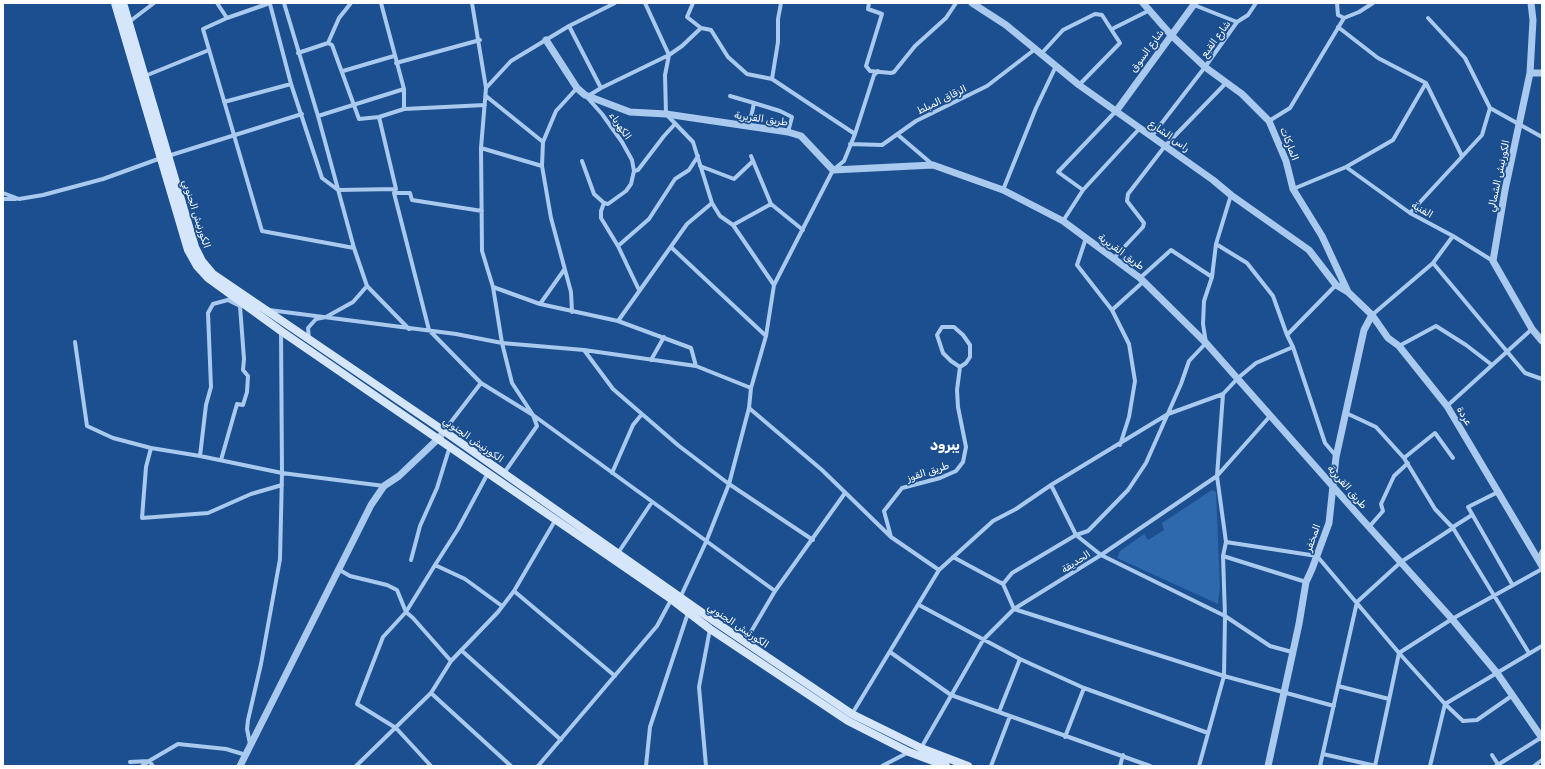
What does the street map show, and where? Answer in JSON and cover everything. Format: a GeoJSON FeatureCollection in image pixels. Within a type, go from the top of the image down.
{"type":"FeatureCollection","features":[{"type":"Feature","properties":{"kind":"main road","name":"الكورنيش الجنوبي"},"geometry":{"type":"LineString","coordinates":[[116,3],[194,247],[202,261],[213,274],[309,339],[441,434],[450,446],[676,600],[744,642],[852,714],[921,748],[968,766]]}},
{"type":"Feature","properties":{"kind":"main road","name":"الكورنيش الجنوبي"},"geometry":{"type":"LineString","coordinates":[[123,3],[145,76],[188,250],[197,266],[208,278],[232,299],[504,473],[618,554],[676,600],[688,613],[710,629],[848,721],[910,752],[946,766]]}},
{"type":"Feature","properties":{"kind":"street"},"geometry":{"type":"LineString","coordinates":[[129,22],[154,3]]}},
{"type":"Feature","properties":{"kind":"street"},"geometry":{"type":"LineString","coordinates":[[217,3],[227,18]]}},
{"type":"Feature","properties":{"kind":"street"},"geometry":{"type":"LineString","coordinates":[[284,3],[318,116],[354,248],[367,286],[409,329]]}},
{"type":"Feature","properties":{"kind":"street"},"geometry":{"type":"LineString","coordinates":[[298,53],[328,43],[339,18],[351,3]]}},
{"type":"Feature","properties":{"kind":"street"},"geometry":{"type":"LineString","coordinates":[[381,3],[404,89],[404,109]]}},
{"type":"Feature","properties":{"kind":"street"},"geometry":{"type":"LineString","coordinates":[[472,3],[480,40],[486,88],[481,148],[482,251],[493,287],[502,343],[512,383],[533,415],[537,426],[504,473]]}},
{"type":"Feature","properties":{"kind":"street"},"geometry":{"type":"LineString","coordinates":[[486,88],[511,61],[569,26],[615,3]]}},
{"type":"Feature","properties":{"kind":"street"},"geometry":{"type":"LineString","coordinates":[[645,3],[669,55],[665,75],[666,114],[693,142],[712,203],[720,216],[733,225],[774,285]]}},
{"type":"Feature","properties":{"kind":"street"},"geometry":{"type":"LineString","coordinates":[[693,3],[687,17],[701,28],[711,30],[728,57],[747,74],[772,79],[856,134]]}},
{"type":"Feature","properties":{"kind":"street"},"geometry":{"type":"LineString","coordinates":[[772,79],[778,42],[778,19],[781,3]]}},
{"type":"Feature","properties":{"kind":"street"},"geometry":{"type":"LineString","coordinates":[[869,3],[868,9],[882,14],[866,66],[870,71],[894,72],[915,46],[946,18],[956,3]]}},
{"type":"Feature","properties":{"kind":"street","name":"راس الشارع"},"geometry":{"type":"LineString","coordinates":[[972,3],[1006,25],[1037,52],[1079,84],[1309,250],[1336,285],[1348,292]]}},
{"type":"Feature","properties":{"kind":"street","name":"الماركات"},"geometry":{"type":"LineString","coordinates":[[1143,3],[1171,35],[1205,67],[1242,94],[1269,122],[1286,160],[1293,188],[1322,236],[1348,292]]}},
{"type":"Feature","properties":{"kind":"street","name":"شارع القبع"},"geometry":{"type":"LineString","coordinates":[[1151,137],[1205,67],[1237,22],[1248,16],[1256,3]]}},
{"type":"Feature","properties":{"kind":"street"},"geometry":{"type":"LineString","coordinates":[[1337,3],[1338,15],[1344,18]]}},
{"type":"Feature","properties":{"kind":"street"},"geometry":{"type":"LineString","coordinates":[[1269,122],[1290,108],[1344,18],[1359,12],[1373,3]]}},
{"type":"Feature","properties":{"kind":"street","name":"الكورنيش الشمالي"},"geometry":{"type":"LineString","coordinates":[[1493,261],[1505,190],[1520,126],[1530,73],[1533,20],[1531,3]]}},
{"type":"Feature","properties":{"kind":"street"},"geometry":{"type":"LineString","coordinates":[[354,248],[262,231],[203,29],[227,18],[270,4],[291,84],[322,178],[338,190],[395,191],[410,193],[412,200],[482,211]]}},
{"type":"Feature","properties":{"kind":"street"},"geometry":{"type":"LineString","coordinates":[[1194,4],[1237,22]]}},
{"type":"Feature","properties":{"kind":"street","name":"شارع السوق"},"geometry":{"type":"LineString","coordinates":[[1116,110],[1194,4]]}},
{"type":"Feature","properties":{"kind":"street"},"geometry":{"type":"LineString","coordinates":[[1079,84],[1120,43],[1112,29],[1150,10]]}},
{"type":"Feature","properties":{"kind":"street","name":"الزقاق المبلط"},"geometry":{"type":"LineString","coordinates":[[850,144],[882,145],[916,121],[987,86],[1037,52],[1063,30],[1095,14],[1102,15],[1112,29]]}},
{"type":"Feature","properties":{"kind":"street"},"geometry":{"type":"LineString","coordinates":[[1428,18],[1465,58],[1490,108],[1542,137]]}},
{"type":"Feature","properties":{"kind":"street"},"geometry":{"type":"LineString","coordinates":[[569,26],[601,88]]}},
{"type":"Feature","properties":{"kind":"street"},"geometry":{"type":"LineString","coordinates":[[1338,27],[1378,58],[1426,83],[1462,156]]}},
{"type":"Feature","properties":{"kind":"street"},"geometry":{"type":"LineString","coordinates":[[587,96],[669,55],[682,46],[701,28]]}},
{"type":"Feature","properties":{"kind":"street"},"geometry":{"type":"LineString","coordinates":[[396,63],[480,40]]}},
{"type":"Feature","properties":{"kind":"street","name":"طريق القريرية"},"geometry":{"type":"LineString","coordinates":[[546,40],[577,88],[587,96],[630,112],[666,114],[788,132],[801,136],[833,170],[933,165],[1003,190],[1062,221],[1142,279],[1206,343],[1452,619],[1497,672],[1542,738]]}},
{"type":"Feature","properties":{"kind":"street"},"geometry":{"type":"LineString","coordinates":[[328,43],[332,45],[343,71],[359,119],[379,117],[404,109],[485,105]]}},
{"type":"Feature","properties":{"kind":"street"},"geometry":{"type":"LineString","coordinates":[[145,76],[209,50]]}},
{"type":"Feature","properties":{"kind":"street"},"geometry":{"type":"LineString","coordinates":[[343,71],[394,56]]}},
{"type":"Feature","properties":{"kind":"street"},"geometry":{"type":"LineString","coordinates":[[1003,190],[1036,108],[1056,66]]}},
{"type":"Feature","properties":{"kind":"street"},"geometry":{"type":"LineString","coordinates":[[538,766],[657,626],[676,600],[706,542],[729,484],[750,408],[751,388],[766,336],[774,285],[804,230],[833,170],[844,161],[850,144],[856,134],[874,75],[878,71]]}},
{"type":"Feature","properties":{"kind":"street"},"geometry":{"type":"LineString","coordinates":[[1530,73],[1542,73]]}},
{"type":"Feature","properties":{"kind":"street"},"geometry":{"type":"LineString","coordinates":[[1114,259],[1143,227],[1144,223],[1127,201],[1128,194],[1165,146],[1226,83]]}},
{"type":"Feature","properties":{"kind":"street"},"geometry":{"type":"LineString","coordinates":[[1293,188],[1346,168],[1393,140],[1426,83]]}},
{"type":"Feature","properties":{"kind":"street"},"geometry":{"type":"LineString","coordinates":[[224,102],[291,84]]}},
{"type":"Feature","properties":{"kind":"street"},"geometry":{"type":"LineString","coordinates":[[572,312],[571,292],[551,218],[542,166],[543,142],[556,111],[577,88]]}},
{"type":"Feature","properties":{"kind":"street"},"geometry":{"type":"LineString","coordinates":[[318,116],[404,89]]}},
{"type":"Feature","properties":{"kind":"street"},"geometry":{"type":"LineString","coordinates":[[486,96],[543,142]]}},
{"type":"Feature","properties":{"kind":"street","name":"الكهرباء"},"geometry":{"type":"LineString","coordinates":[[587,96],[622,142],[632,160],[634,171]]}},
{"type":"Feature","properties":{"kind":"street"},"geometry":{"type":"LineString","coordinates":[[730,96],[780,111],[792,117],[788,132]]}},
{"type":"Feature","properties":{"kind":"street"},"geometry":{"type":"LineString","coordinates":[[749,127],[754,103]]}},
{"type":"Feature","properties":{"kind":"street"},"geometry":{"type":"LineString","coordinates":[[1410,213],[1482,135],[1490,108]]}},
{"type":"Feature","properties":{"kind":"street"},"geometry":{"type":"LineString","coordinates":[[1083,190],[1058,172],[1116,110]]}},
{"type":"Feature","properties":{"kind":"street"},"geometry":{"type":"LineString","coordinates":[[4,201],[43,195],[103,179],[132,170],[165,157],[302,114]]}},
{"type":"Feature","properties":{"kind":"street"},"geometry":{"type":"LineString","coordinates":[[379,117],[395,191],[429,330],[481,383],[533,415],[775,591]]}},
{"type":"Feature","properties":{"kind":"street"},"geometry":{"type":"LineString","coordinates":[[582,161],[594,194],[604,203],[608,204],[626,191],[631,184],[634,171],[638,170],[664,136],[676,124]]}},
{"type":"Feature","properties":{"kind":"street"},"geometry":{"type":"LineString","coordinates":[[1062,221],[1083,190],[1140,128]]}},
{"type":"Feature","properties":{"kind":"street"},"geometry":{"type":"LineString","coordinates":[[898,135],[933,165]]}},
{"type":"Feature","properties":{"kind":"street"},"geometry":{"type":"LineString","coordinates":[[481,148],[542,166]]}},
{"type":"Feature","properties":{"kind":"street"},"geometry":{"type":"LineString","coordinates":[[618,246],[649,219],[675,179],[689,170],[698,156]]}},
{"type":"Feature","properties":{"kind":"street"},"geometry":{"type":"LineString","coordinates":[[751,156],[771,204],[804,230]]}},
{"type":"Feature","properties":{"kind":"street"},"geometry":{"type":"LineString","coordinates":[[700,166],[734,179],[753,161]]}},
{"type":"Feature","properties":{"kind":"street","name":"الفنية"},"geometry":{"type":"LineString","coordinates":[[1346,168],[1410,213],[1453,236],[1493,261]]}},
{"type":"Feature","properties":{"kind":"street"},"geometry":{"type":"LineString","coordinates":[[3,193],[19,199]]}},
{"type":"Feature","properties":{"kind":"street"},"geometry":{"type":"LineString","coordinates":[[1003,584],[1012,573],[1076,535],[1088,530],[1128,490],[1146,463],[1181,384],[1189,361],[1206,343],[1203,324],[1204,302],[1212,277],[1216,244],[1231,195]]}},
{"type":"Feature","properties":{"kind":"street"},"geometry":{"type":"LineString","coordinates":[[604,203],[601,211],[601,218],[618,246],[639,290]]}},
{"type":"Feature","properties":{"kind":"street"},"geometry":{"type":"LineString","coordinates":[[618,321],[639,290],[672,248],[687,224],[712,203]]}},
{"type":"Feature","properties":{"kind":"street"},"geometry":{"type":"LineString","coordinates":[[733,225],[771,204]]}},
{"type":"Feature","properties":{"kind":"street"},"geometry":{"type":"LineString","coordinates":[[1372,316],[1433,263],[1453,236]]}},
{"type":"Feature","properties":{"kind":"street"},"geometry":{"type":"LineString","coordinates":[[1086,238],[1077,265],[1112,310],[1129,344],[1135,381],[1129,417],[1120,445]]}},
{"type":"Feature","properties":{"kind":"street"},"geometry":{"type":"LineString","coordinates":[[1216,244],[1247,263],[1262,279],[1273,296],[1287,335],[1293,347],[1325,443],[1336,456]]}},
{"type":"Feature","properties":{"kind":"street"},"geometry":{"type":"LineString","coordinates":[[672,248],[766,336]]}},
{"type":"Feature","properties":{"kind":"street"},"geometry":{"type":"LineString","coordinates":[[1112,310],[1171,250],[1212,277]]}},
{"type":"Feature","properties":{"kind":"street"},"geometry":{"type":"LineString","coordinates":[[1493,261],[1532,329],[1542,341]]}},
{"type":"Feature","properties":{"kind":"street"},"geometry":{"type":"LineString","coordinates":[[1433,263],[1525,373],[1542,378]]}},
{"type":"Feature","properties":{"kind":"street"},"geometry":{"type":"LineString","coordinates":[[540,304],[564,270]]}},
{"type":"Feature","properties":{"kind":"street"},"geometry":{"type":"LineString","coordinates":[[1287,335],[1336,285]]}},
{"type":"Feature","properties":{"kind":"street"},"geometry":{"type":"LineString","coordinates":[[309,339],[308,328],[316,319],[326,317],[353,302],[367,286]]}},
{"type":"Feature","properties":{"kind":"street"},"geometry":{"type":"LineString","coordinates":[[493,287],[540,304],[618,321],[664,337],[692,348],[696,366]]}},
{"type":"Feature","properties":{"kind":"street","name":"عردة"},"geometry":{"type":"LineString","coordinates":[[1348,292],[1372,316],[1388,338],[1399,346],[1447,406],[1542,568]]}},
{"type":"Feature","properties":{"kind":"street"},"geometry":{"type":"LineString","coordinates":[[200,456],[206,405],[211,387],[208,313],[213,304],[232,299],[240,306],[244,359],[243,370],[248,376],[247,392],[243,405],[238,404],[221,460]]}},
{"type":"Feature","properties":{"kind":"street"},"geometry":{"type":"LineString","coordinates":[[267,310],[409,329],[429,330],[502,343],[584,350],[696,366],[751,388]]}},
{"type":"Feature","properties":{"kind":"street","name":"المخفر"},"geometry":{"type":"LineString","coordinates":[[1268,766],[1306,582],[1317,556],[1328,523],[1336,456],[1364,330],[1372,316]]}},
{"type":"Feature","properties":{"kind":"street"},"geometry":{"type":"LineString","coordinates":[[1399,346],[1436,326],[1466,345],[1492,365]]}},
{"type":"Feature","properties":{"kind":"street","name":"طريق القوز"},"geometry":{"type":"LineString","coordinates":[[891,537],[884,511],[902,488],[940,478],[956,471],[963,462],[966,447],[958,407],[957,390],[960,367],[966,363],[970,357],[970,345],[963,334],[954,327],[942,327],[938,335],[943,353],[960,367]]}},
{"type":"Feature","properties":{"kind":"street"},"geometry":{"type":"LineString","coordinates":[[1447,406],[1532,329]]}},
{"type":"Feature","properties":{"kind":"street"},"geometry":{"type":"LineString","coordinates":[[250,745],[247,730],[248,720],[261,664],[280,559],[282,485],[281,331]]}},
{"type":"Feature","properties":{"kind":"street"},"geometry":{"type":"LineString","coordinates":[[651,360],[664,337]]}},
{"type":"Feature","properties":{"kind":"street"},"geometry":{"type":"LineString","coordinates":[[75,342],[87,426],[113,438],[151,448],[221,460],[282,473],[384,486]]}},
{"type":"Feature","properties":{"kind":"street"},"geometry":{"type":"LineString","coordinates":[[852,714],[939,570],[993,521],[1016,509],[1051,485],[1120,445],[1136,433],[1168,414],[1223,394],[1238,378],[1256,363],[1293,347]]}},
{"type":"Feature","properties":{"kind":"street"},"geometry":{"type":"LineString","coordinates":[[584,350],[613,389],[680,446],[729,484],[813,540]]}},
{"type":"Feature","properties":{"kind":"street"},"geometry":{"type":"LineString","coordinates":[[240,766],[338,568],[371,505],[384,486],[399,476],[441,434],[481,383]]}},
{"type":"Feature","properties":{"kind":"street"},"geometry":{"type":"LineString","coordinates":[[1199,766],[1224,676],[1225,616],[1222,556],[1226,542],[1217,476],[1223,394]]}},
{"type":"Feature","properties":{"kind":"street"},"geometry":{"type":"LineString","coordinates":[[750,408],[822,470],[891,537],[939,570]]}},
{"type":"Feature","properties":{"kind":"street"},"geometry":{"type":"LineString","coordinates":[[1346,413],[1376,428],[1408,463],[1435,509],[1453,528],[1529,653]]}},
{"type":"Feature","properties":{"kind":"street"},"geometry":{"type":"LineString","coordinates":[[612,473],[633,425],[642,414]]}},
{"type":"Feature","properties":{"kind":"street","name":"الحديقة"},"geometry":{"type":"LineString","coordinates":[[921,748],[983,640],[1014,609],[1101,555],[1217,476],[1271,415]]}},
{"type":"Feature","properties":{"kind":"street"},"geometry":{"type":"LineString","coordinates":[[1404,458],[1435,432],[1453,458]]}},
{"type":"Feature","properties":{"kind":"street"},"geometry":{"type":"LineString","coordinates":[[411,560],[420,526],[437,488],[450,446]]}},
{"type":"Feature","properties":{"kind":"street"},"geometry":{"type":"LineString","coordinates":[[151,448],[146,467],[142,518],[208,513],[252,494],[282,485]]}},
{"type":"Feature","properties":{"kind":"street"},"geometry":{"type":"LineString","coordinates":[[1369,527],[1383,511],[1381,504],[1394,476],[1408,463]]}},
{"type":"Feature","properties":{"kind":"street"},"geometry":{"type":"LineString","coordinates":[[431,766],[396,728],[357,704],[383,637],[406,612],[458,529],[488,472]]}},
{"type":"Feature","properties":{"kind":"street"},"geometry":{"type":"LineString","coordinates":[[1051,485],[1076,535],[1101,555],[1225,616],[1270,646],[1292,652]]}},
{"type":"Feature","properties":{"kind":"street"},"geometry":{"type":"LineString","coordinates":[[1498,492],[1468,507],[1512,584]]}},
{"type":"Feature","properties":{"kind":"street"},"geometry":{"type":"LineString","coordinates":[[744,642],[775,591],[813,540],[845,493]]}},
{"type":"Feature","properties":{"kind":"street"},"geometry":{"type":"LineString","coordinates":[[618,554],[652,502]]}},
{"type":"Feature","properties":{"kind":"street"},"geometry":{"type":"LineString","coordinates":[[1320,766],[1356,602],[1402,562],[1472,515]]}},
{"type":"Feature","properties":{"kind":"street"},"geometry":{"type":"LineString","coordinates":[[356,766],[431,692],[451,661],[502,606],[514,590],[556,519]]}},
{"type":"Feature","properties":{"kind":"street"},"geometry":{"type":"LineString","coordinates":[[1226,542],[1317,556],[1399,653],[1445,704],[1463,721],[1477,720],[1513,694]]}},
{"type":"Feature","properties":{"kind":"street"},"geometry":{"type":"LineString","coordinates":[[1538,559],[1542,551]]}},
{"type":"Feature","properties":{"kind":"street"},"geometry":{"type":"LineString","coordinates":[[1222,556],[1306,582]]}},
{"type":"Feature","properties":{"kind":"street"},"geometry":{"type":"LineString","coordinates":[[953,558],[1003,584],[1014,609],[1224,676],[1334,706]]}},
{"type":"Feature","properties":{"kind":"street"},"geometry":{"type":"LineString","coordinates":[[435,565],[465,579],[502,606]]}},
{"type":"Feature","properties":{"kind":"street"},"geometry":{"type":"LineString","coordinates":[[338,568],[350,576],[387,585],[398,590],[406,612],[451,661]]}},
{"type":"Feature","properties":{"kind":"street"},"geometry":{"type":"LineString","coordinates":[[1323,754],[1375,766],[1399,653],[1452,619],[1542,568]]}},
{"type":"Feature","properties":{"kind":"street"},"geometry":{"type":"LineString","coordinates":[[514,590],[614,676]]}},
{"type":"Feature","properties":{"kind":"street"},"geometry":{"type":"LineString","coordinates":[[919,605],[1020,659],[1084,688],[1208,733]]}},
{"type":"Feature","properties":{"kind":"street"},"geometry":{"type":"LineString","coordinates":[[646,766],[650,727],[688,613]]}},
{"type":"Feature","properties":{"kind":"street"},"geometry":{"type":"LineString","coordinates":[[706,766],[698,687],[710,629]]}},
{"type":"Feature","properties":{"kind":"street"},"geometry":{"type":"LineString","coordinates":[[1430,766],[1445,704],[1542,646]]}},
{"type":"Feature","properties":{"kind":"street"},"geometry":{"type":"LineString","coordinates":[[461,650],[561,740]]}},
{"type":"Feature","properties":{"kind":"street"},"geometry":{"type":"LineString","coordinates":[[890,652],[951,696],[1065,737],[1123,755],[1150,766]]}},
{"type":"Feature","properties":{"kind":"street"},"geometry":{"type":"LineString","coordinates":[[999,712],[1020,659]]}},
{"type":"Feature","properties":{"kind":"street"},"geometry":{"type":"LineString","coordinates":[[1338,686],[1389,699]]}},
{"type":"Feature","properties":{"kind":"street"},"geometry":{"type":"LineString","coordinates":[[1065,737],[1084,688]]}},
{"type":"Feature","properties":{"kind":"street"},"geometry":{"type":"LineString","coordinates":[[431,692],[511,766]]}},
{"type":"Feature","properties":{"kind":"street"},"geometry":{"type":"LineString","coordinates":[[991,766],[1010,716]]}},
{"type":"Feature","properties":{"kind":"street"},"geometry":{"type":"LineString","coordinates":[[1492,755],[1498,765],[1542,738]]}},
{"type":"Feature","properties":{"kind":"street"},"geometry":{"type":"LineString","coordinates":[[142,766],[178,744],[226,749],[246,755]]}},
{"type":"Feature","properties":{"kind":"street"},"geometry":{"type":"LineString","coordinates":[[882,766],[910,752]]}},
{"type":"Feature","properties":{"kind":"street"},"geometry":{"type":"LineString","coordinates":[[1120,766],[1123,755]]}},
{"type":"Feature","properties":{"kind":"street"},"geometry":{"type":"LineString","coordinates":[[1534,766],[1542,760]]}},
{"type":"Feature","properties":{"kind":"street"},"geometry":{"type":"LineString","coordinates":[[130,762],[149,761]]}},
{"type":"Feature","properties":{"kind":"street"},"geometry":{"type":"LineString","coordinates":[[149,761],[153,766]]}},
{"type":"Feature","properties":{"kind":"shaded area"},"geometry":{"type":"Polygon","coordinates":[[[1212,490],[1216,492],[1220,587],[1218,604],[1117,558],[1120,551],[1144,534],[1148,540],[1164,530],[1162,523],[1212,490]]]}},
{"type":"Feature","properties":{"kind":"district","name":"يبرود"},"geometry":{"type":"Point","coordinates":[945,446]}}]}
